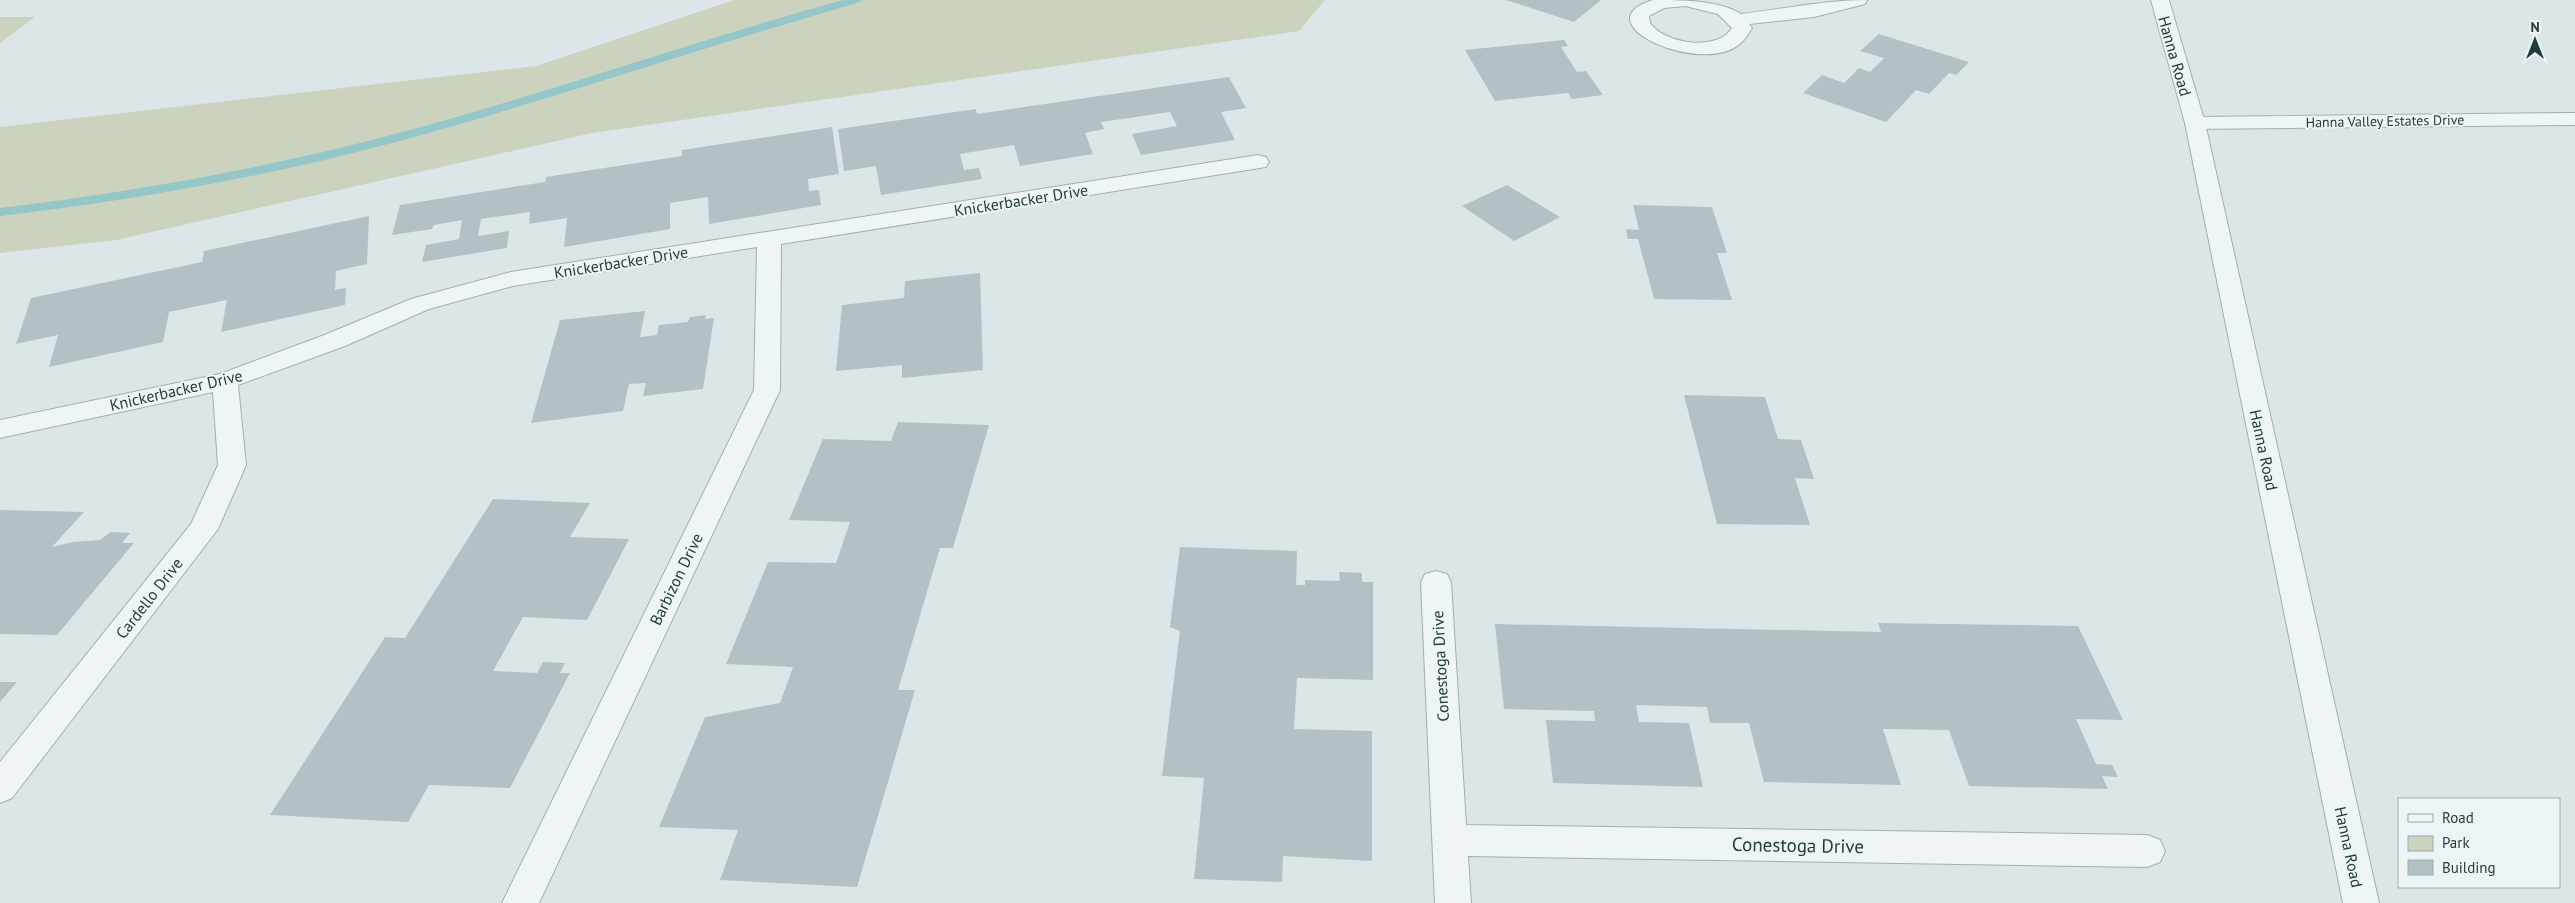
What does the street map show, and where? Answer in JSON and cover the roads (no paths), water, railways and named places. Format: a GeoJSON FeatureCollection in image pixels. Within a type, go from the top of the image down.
{"type":"FeatureCollection","features":[{"type":"Feature","properties":{"kind":"street"},"geometry":{"type":"LineString","coordinates":[[1685,0],[1717,6],[1730,12],[1738,20],[1742,28],[1740,35],[1732,42],[1720,46],[1688,47],[1670,44],[1646,31],[1640,23],[1640,16],[1646,9],[1655,4],[1685,0]]}},
{"type":"Feature","properties":{"kind":"street"},"geometry":{"type":"LineString","coordinates":[[1738,20],[1814,11],[1858,0]]}},
{"type":"Feature","properties":{"kind":"street","name":"Hanna Road"},"geometry":{"type":"LineString","coordinates":[[2160,0],[2195,123],[2361,903]]}},
{"type":"Feature","properties":{"kind":"street","name":"Hanna Valley Estates Drive"},"geometry":{"type":"LineString","coordinates":[[2195,123],[2575,119]]}},
{"type":"Feature","properties":{"kind":"street","name":"Knickerbacker Drive"},"geometry":{"type":"LineString","coordinates":[[0,429],[225,381],[336,340],[420,304],[511,278],[1258,162]]}},
{"type":"Feature","properties":{"kind":"street","name":"Barbizon Drive"},"geometry":{"type":"LineString","coordinates":[[520,903],[767,390],[769,239]]}},
{"type":"Feature","properties":{"kind":"street","name":"Cardello Drive"},"geometry":{"type":"LineString","coordinates":[[0,788],[203,529],[232,465],[225,381]]}},
{"type":"Feature","properties":{"kind":"street","name":"Conestoga Drive"},"geometry":{"type":"LineString","coordinates":[[1436,582],[1453,903]]}},
{"type":"Feature","properties":{"kind":"street","name":"Conestoga Drive"},"geometry":{"type":"LineString","coordinates":[[1449,840],[2147,851]]}},
{"type":"Feature","properties":{"kind":"waterway"},"geometry":{"type":"LineString","coordinates":[[0,212],[171,188],[341,152],[452,122],[754,29],[856,0]]}}]}
